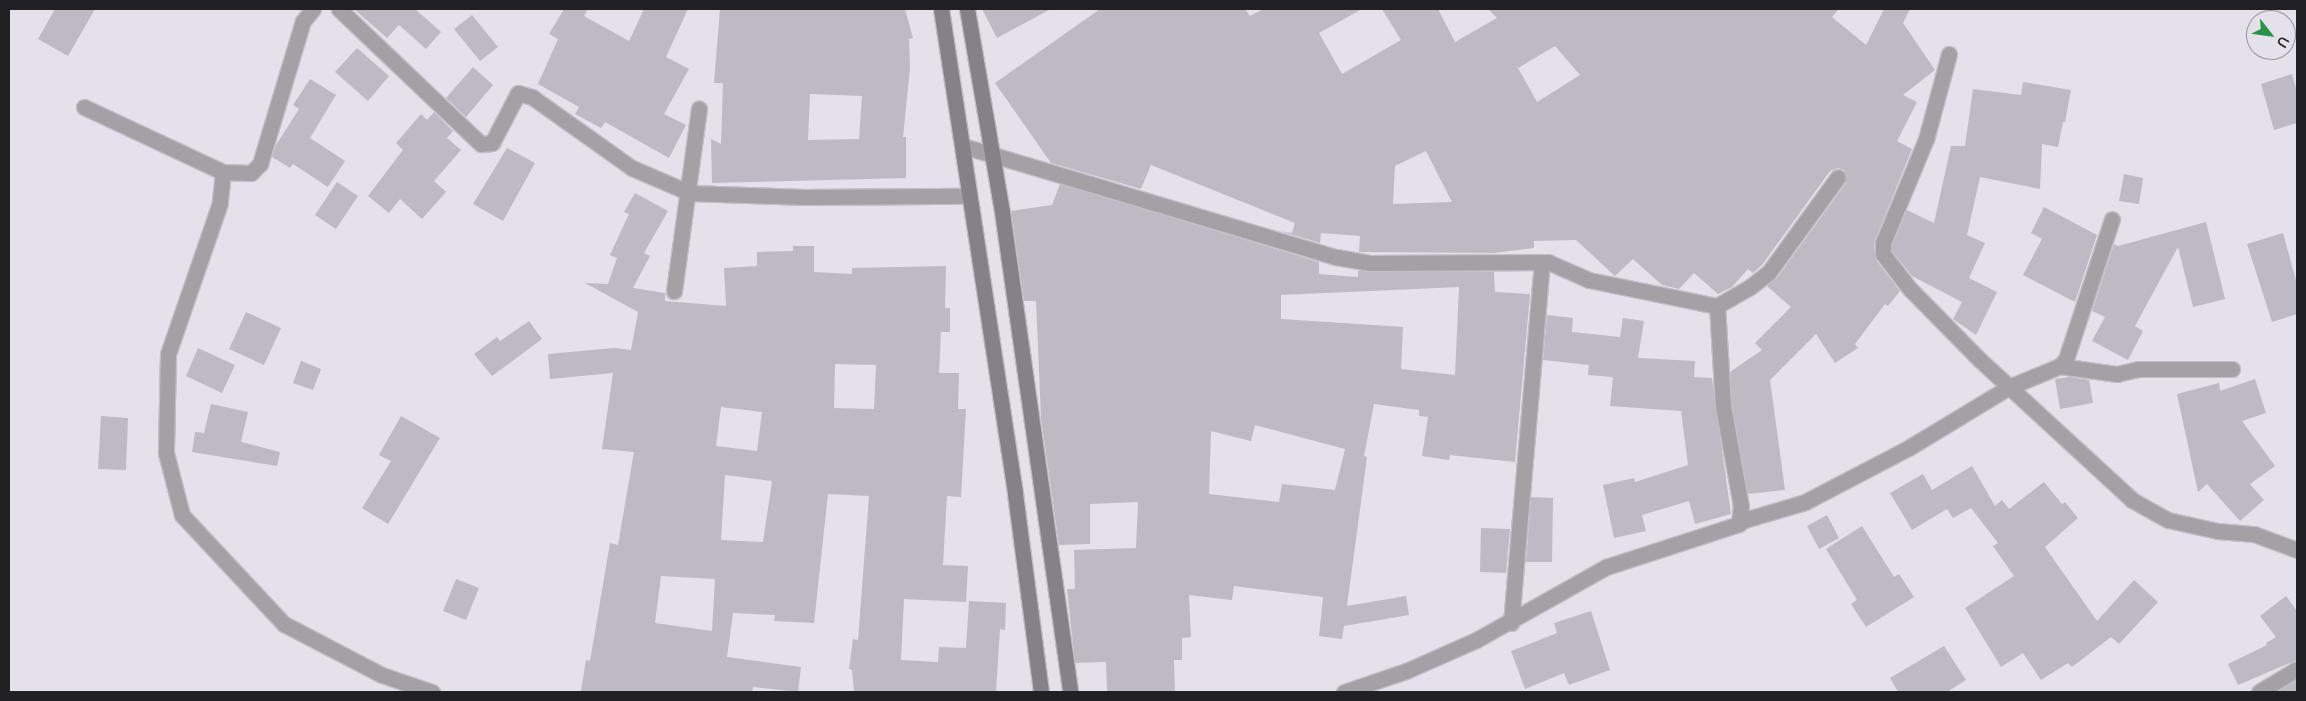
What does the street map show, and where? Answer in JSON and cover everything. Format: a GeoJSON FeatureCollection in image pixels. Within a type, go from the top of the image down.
{"type":"FeatureCollection","features":[{"type":"Feature","properties":{"kind":"main road"},"geometry":{"type":"LineString","coordinates":[[941,9],[963,146],[967,196],[1015,494],[1040,692]]}},
{"type":"Feature","properties":{"kind":"main road"},"geometry":{"type":"LineString","coordinates":[[967,9],[993,155],[1070,692]]}},
{"type":"Feature","properties":{"kind":"street"},"geometry":{"type":"LineString","coordinates":[[84,107],[223,172],[251,173],[260,164],[303,21],[313,9]]}},
{"type":"Feature","properties":{"kind":"street"},"geometry":{"type":"LineString","coordinates":[[339,9],[482,144],[492,143],[518,93],[532,97],[632,168],[690,193],[805,197],[967,196]]}},
{"type":"Feature","properties":{"kind":"street"},"geometry":{"type":"LineString","coordinates":[[1949,54],[1926,140],[1883,243],[1883,254],[1910,289],[2009,387],[2132,500],[2150,512],[2190,526],[2254,534],[2297,550]]}},
{"type":"Feature","properties":{"kind":"street"},"geometry":{"type":"LineString","coordinates":[[674,291],[690,193],[699,109]]}},
{"type":"Feature","properties":{"kind":"street"},"geometry":{"type":"LineString","coordinates":[[963,146],[1336,257],[1384,263],[1542,262],[1589,280],[1717,306],[1750,287],[1769,272],[1838,177]]}},
{"type":"Feature","properties":{"kind":"street"},"geometry":{"type":"LineString","coordinates":[[223,172],[220,203],[168,354],[166,453],[182,515],[284,624],[382,674],[432,692]]}},
{"type":"Feature","properties":{"kind":"street"},"geometry":{"type":"LineString","coordinates":[[1344,692],[1406,671],[1511,623],[1606,567],[1741,521],[1805,502],[1910,447],[2009,387],[2060,366],[2066,359],[2112,219]]}},
{"type":"Feature","properties":{"kind":"street"},"geometry":{"type":"LineString","coordinates":[[1511,623],[1542,262]]}},
{"type":"Feature","properties":{"kind":"street"},"geometry":{"type":"LineString","coordinates":[[1717,306],[1723,406],[1741,521]]}},
{"type":"Feature","properties":{"kind":"street"},"geometry":{"type":"LineString","coordinates":[[2060,366],[2116,374],[2138,369],[2232,369]]}},
{"type":"Feature","properties":{"kind":"street"},"geometry":{"type":"LineString","coordinates":[[2259,692],[2297,669]]}},
{"type":"Feature","properties":{"kind":"building"},"geometry":{"type":"Polygon","coordinates":[[[55,9],[95,9],[68,56],[38,39],[55,9]]]}},
{"type":"Feature","properties":{"kind":"building"},"geometry":{"type":"Polygon","coordinates":[[[354,9],[415,9],[441,32],[426,49],[399,25],[387,38],[354,9]]]}},
{"type":"Feature","properties":{"kind":"building"},"geometry":{"type":"Polygon","coordinates":[[[564,9],[588,9],[584,16],[629,41],[644,9],[688,9],[666,57],[689,69],[664,114],[686,125],[669,158],[605,122],[601,128],[575,114],[579,107],[538,84],[558,39],[549,34],[564,9]]]}},
{"type":"Feature","properties":{"kind":"building"},"geometry":{"type":"Polygon","coordinates":[[[720,9],[905,9],[913,38],[909,39],[910,68],[903,137],[906,137],[906,178],[712,183],[711,139],[721,144],[723,83],[714,83],[720,9]],[[810,94],[808,140],[859,139],[862,96],[810,94]]]}},
{"type":"Feature","properties":{"kind":"building"},"geometry":{"type":"Polygon","coordinates":[[[982,9],[1051,9],[997,38],[982,9]]]}},
{"type":"Feature","properties":{"kind":"building"},"geometry":{"type":"Polygon","coordinates":[[[1100,9],[1245,9],[1250,16],[1263,9],[1362,9],[1319,33],[1342,74],[1401,40],[1382,9],[1438,9],[1455,42],[1497,18],[1488,9],[1839,9],[1832,17],[1866,45],[1884,9],[1910,9],[1903,23],[1935,70],[1903,95],[1917,102],[1897,141],[1912,149],[1874,243],[1876,260],[1900,291],[1888,306],[1885,304],[1855,344],[1858,348],[1835,363],[1816,334],[1770,380],[1785,490],[1748,494],[1732,405],[1730,372],[1762,350],[1755,343],[1791,307],[1767,286],[1777,278],[1846,183],[1844,170],[1838,168],[1830,171],[1762,265],[1753,273],[1748,269],[1732,287],[1718,294],[1694,273],[1679,289],[1662,285],[1633,259],[1615,276],[1576,240],[1534,241],[1534,248],[1494,253],[1359,252],[1360,236],[1321,233],[1320,243],[1280,231],[1292,233],[1295,223],[1151,165],[1141,189],[1051,163],[995,83],[1100,9]],[[1555,46],[1518,68],[1537,102],[1580,75],[1555,46]],[[1426,151],[1395,166],[1393,204],[1452,202],[1426,151]]]}},
{"type":"Feature","properties":{"kind":"building"},"geometry":{"type":"Polygon","coordinates":[[[472,15],[498,47],[480,61],[454,29],[472,15]]]}},
{"type":"Feature","properties":{"kind":"building"},"geometry":{"type":"Polygon","coordinates":[[[357,48],[389,76],[368,101],[335,72],[357,48]]]}},
{"type":"Feature","properties":{"kind":"building"},"geometry":{"type":"Polygon","coordinates":[[[473,67],[493,85],[466,117],[446,98],[473,67]]]}},
{"type":"Feature","properties":{"kind":"building"},"geometry":{"type":"Polygon","coordinates":[[[2292,74],[2297,92],[2297,123],[2274,130],[2261,84],[2292,74]]]}},
{"type":"Feature","properties":{"kind":"building"},"geometry":{"type":"Polygon","coordinates":[[[310,79],[336,95],[310,138],[345,161],[328,187],[293,164],[290,168],[272,157],[276,145],[299,109],[293,105],[310,79]]]}},
{"type":"Feature","properties":{"kind":"building"},"geometry":{"type":"Polygon","coordinates":[[[2023,82],[2071,90],[2058,147],[2042,144],[2040,189],[1980,177],[1967,235],[1985,243],[1969,278],[1997,292],[1976,335],[1953,319],[1962,302],[1912,276],[1892,251],[1892,245],[1907,210],[1934,223],[1951,146],[1965,146],[1973,89],[2021,95],[2023,82]]]}},
{"type":"Feature","properties":{"kind":"building"},"geometry":{"type":"Polygon","coordinates":[[[434,112],[453,131],[447,138],[461,150],[434,181],[446,192],[422,219],[400,199],[389,213],[368,196],[403,150],[396,143],[421,114],[427,120],[434,112]]]}},
{"type":"Feature","properties":{"kind":"building"},"geometry":{"type":"Polygon","coordinates":[[[507,148],[535,163],[503,221],[473,204],[507,148]]]}},
{"type":"Feature","properties":{"kind":"building"},"geometry":{"type":"Polygon","coordinates":[[[2124,174],[2143,178],[2139,204],[2119,201],[2124,174]]]}},
{"type":"Feature","properties":{"kind":"building"},"geometry":{"type":"Polygon","coordinates":[[[337,182],[358,196],[336,229],[315,215],[337,182]]]}},
{"type":"Feature","properties":{"kind":"building"},"geometry":{"type":"Polygon","coordinates":[[[1060,184],[1319,262],[1319,274],[1358,277],[1358,271],[1494,272],[1495,292],[1530,294],[1515,462],[1450,455],[1449,460],[1422,456],[1428,417],[1419,416],[1419,410],[1374,404],[1364,456],[1367,457],[1347,606],[1406,596],[1409,615],[1344,626],[1342,639],[1319,636],[1323,597],[1234,586],[1232,600],[1189,595],[1191,637],[1182,638],[1182,660],[1174,660],[1175,692],[1107,691],[1106,662],[1075,663],[1067,589],[1075,589],[1074,550],[1136,548],[1138,502],[1090,504],[1090,544],[1059,545],[1041,418],[1036,301],[1024,301],[1011,211],[1052,205],[1060,184]],[[1459,287],[1281,295],[1281,319],[1403,327],[1401,369],[1455,375],[1459,287]],[[1255,425],[1251,441],[1211,431],[1209,494],[1279,502],[1282,484],[1335,490],[1345,449],[1255,425]]]}},
{"type":"Feature","properties":{"kind":"building"},"geometry":{"type":"Polygon","coordinates":[[[635,193],[668,211],[644,253],[650,256],[633,288],[665,293],[665,301],[726,306],[724,268],[757,266],[757,252],[793,251],[793,246],[814,246],[814,272],[852,274],[852,268],[946,266],[945,308],[950,308],[950,332],[941,332],[939,373],[959,373],[958,409],[966,409],[961,497],[947,496],[943,565],[968,566],[966,602],[904,599],[901,660],[938,662],[939,647],[966,648],[969,601],[1006,603],[1005,630],[1000,629],[996,692],[854,692],[852,670],[849,669],[853,639],[858,640],[869,496],[828,494],[814,623],[774,621],[775,615],[733,613],[727,657],[801,667],[798,692],[753,687],[752,692],[581,691],[586,660],[590,661],[610,543],[618,545],[634,452],[602,449],[613,373],[550,379],[548,354],[614,348],[631,350],[638,312],[585,283],[608,284],[617,258],[610,255],[629,214],[624,212],[635,193]],[[835,364],[834,408],[874,409],[876,365],[835,364]],[[721,407],[716,446],[757,451],[762,412],[721,407]],[[725,475],[721,540],[763,542],[772,481],[725,475]],[[661,576],[655,623],[712,631],[715,579],[661,576]]]}},
{"type":"Feature","properties":{"kind":"building"},"geometry":{"type":"Polygon","coordinates":[[[2044,207],[2097,235],[2075,302],[2023,275],[2042,239],[2031,233],[2044,207]]]}},
{"type":"Feature","properties":{"kind":"building"},"geometry":{"type":"Polygon","coordinates":[[[2206,222],[2225,299],[2193,307],[2178,247],[2135,326],[2143,331],[2128,360],[2092,341],[2105,317],[2092,311],[2114,244],[2118,246],[2206,222]]]}},
{"type":"Feature","properties":{"kind":"building"},"geometry":{"type":"Polygon","coordinates":[[[2283,233],[2297,284],[2297,314],[2272,322],[2247,244],[2283,233]]]}},
{"type":"Feature","properties":{"kind":"building"},"geometry":{"type":"Polygon","coordinates":[[[246,312],[281,328],[264,365],[229,349],[246,312]]]}},
{"type":"Feature","properties":{"kind":"building"},"geometry":{"type":"Polygon","coordinates":[[[1547,315],[1573,318],[1572,332],[1620,337],[1623,318],[1644,321],[1638,358],[1695,361],[1694,377],[1712,378],[1731,514],[1695,524],[1689,501],[1642,515],[1646,531],[1614,538],[1603,485],[1634,478],[1635,482],[1688,465],[1681,411],[1610,406],[1613,377],[1588,375],[1589,365],[1543,360],[1547,315]]]}},
{"type":"Feature","properties":{"kind":"building"},"geometry":{"type":"Polygon","coordinates":[[[529,321],[542,339],[492,376],[474,354],[497,337],[500,341],[529,321]]]}},
{"type":"Feature","properties":{"kind":"building"},"geometry":{"type":"Polygon","coordinates":[[[198,348],[235,365],[222,393],[186,376],[198,348]]]}},
{"type":"Feature","properties":{"kind":"building"},"geometry":{"type":"Polygon","coordinates":[[[301,361],[321,369],[313,390],[293,383],[301,361]]]}},
{"type":"Feature","properties":{"kind":"building"},"geometry":{"type":"Polygon","coordinates":[[[2070,377],[2089,380],[2093,403],[2060,409],[2055,379],[2070,377]]]}},
{"type":"Feature","properties":{"kind":"building"},"geometry":{"type":"Polygon","coordinates":[[[2255,379],[2266,413],[2242,421],[2275,466],[2250,484],[2264,500],[2240,521],[2207,484],[2198,492],[2177,394],[2219,383],[2220,391],[2255,379]]]}},
{"type":"Feature","properties":{"kind":"building"},"geometry":{"type":"Polygon","coordinates":[[[211,404],[248,412],[241,442],[280,452],[277,466],[192,452],[195,432],[204,433],[211,404]]]}},
{"type":"Feature","properties":{"kind":"building"},"geometry":{"type":"Polygon","coordinates":[[[101,416],[128,418],[126,470],[98,469],[101,416]]]}},
{"type":"Feature","properties":{"kind":"building"},"geometry":{"type":"Polygon","coordinates":[[[401,416],[440,438],[388,524],[362,508],[391,461],[379,455],[401,416]]]}},
{"type":"Feature","properties":{"kind":"building"},"geometry":{"type":"Polygon","coordinates":[[[1972,466],[1995,506],[2002,500],[2009,509],[2044,482],[2062,504],[2065,502],[2078,518],[2045,547],[2097,621],[2134,580],[2158,602],[2119,644],[2111,637],[2072,667],[2068,663],[2041,680],[2023,653],[2001,667],[1965,608],[2014,576],[1993,546],[1998,543],[1971,508],[1953,518],[1947,509],[1912,530],[1890,493],[1923,474],[1932,490],[1972,466]]]}},
{"type":"Feature","properties":{"kind":"building"},"geometry":{"type":"Polygon","coordinates":[[[1531,497],[1553,498],[1552,562],[1526,562],[1531,497]]]}},
{"type":"Feature","properties":{"kind":"building"},"geometry":{"type":"Polygon","coordinates":[[[1827,515],[1839,538],[1819,549],[1807,526],[1827,515]]]}},
{"type":"Feature","properties":{"kind":"building"},"geometry":{"type":"Polygon","coordinates":[[[1862,526],[1894,577],[1899,574],[1914,597],[1866,627],[1851,604],[1857,600],[1826,549],[1862,526]]]}},
{"type":"Feature","properties":{"kind":"building"},"geometry":{"type":"Polygon","coordinates":[[[1481,528],[1510,529],[1506,573],[1480,572],[1481,528]]]}},
{"type":"Feature","properties":{"kind":"building"},"geometry":{"type":"Polygon","coordinates":[[[456,579],[479,588],[466,620],[443,611],[456,579]]]}},
{"type":"Feature","properties":{"kind":"building"},"geometry":{"type":"Polygon","coordinates":[[[2286,596],[2297,611],[2297,660],[2238,685],[2228,664],[2267,645],[2266,643],[2276,637],[2260,616],[2286,596]]]}},
{"type":"Feature","properties":{"kind":"building"},"geometry":{"type":"Polygon","coordinates":[[[1591,611],[1610,670],[1569,685],[1564,673],[1525,689],[1511,651],[1557,633],[1554,623],[1591,611]]]}},
{"type":"Feature","properties":{"kind":"building"},"geometry":{"type":"Polygon","coordinates":[[[1944,646],[1966,680],[1947,692],[1898,692],[1890,678],[1944,646]]]}},
{"type":"Feature","properties":{"kind":"building"},"geometry":{"type":"Polygon","coordinates":[[[2297,680],[2297,692],[2279,691],[2297,680]]]}}]}
